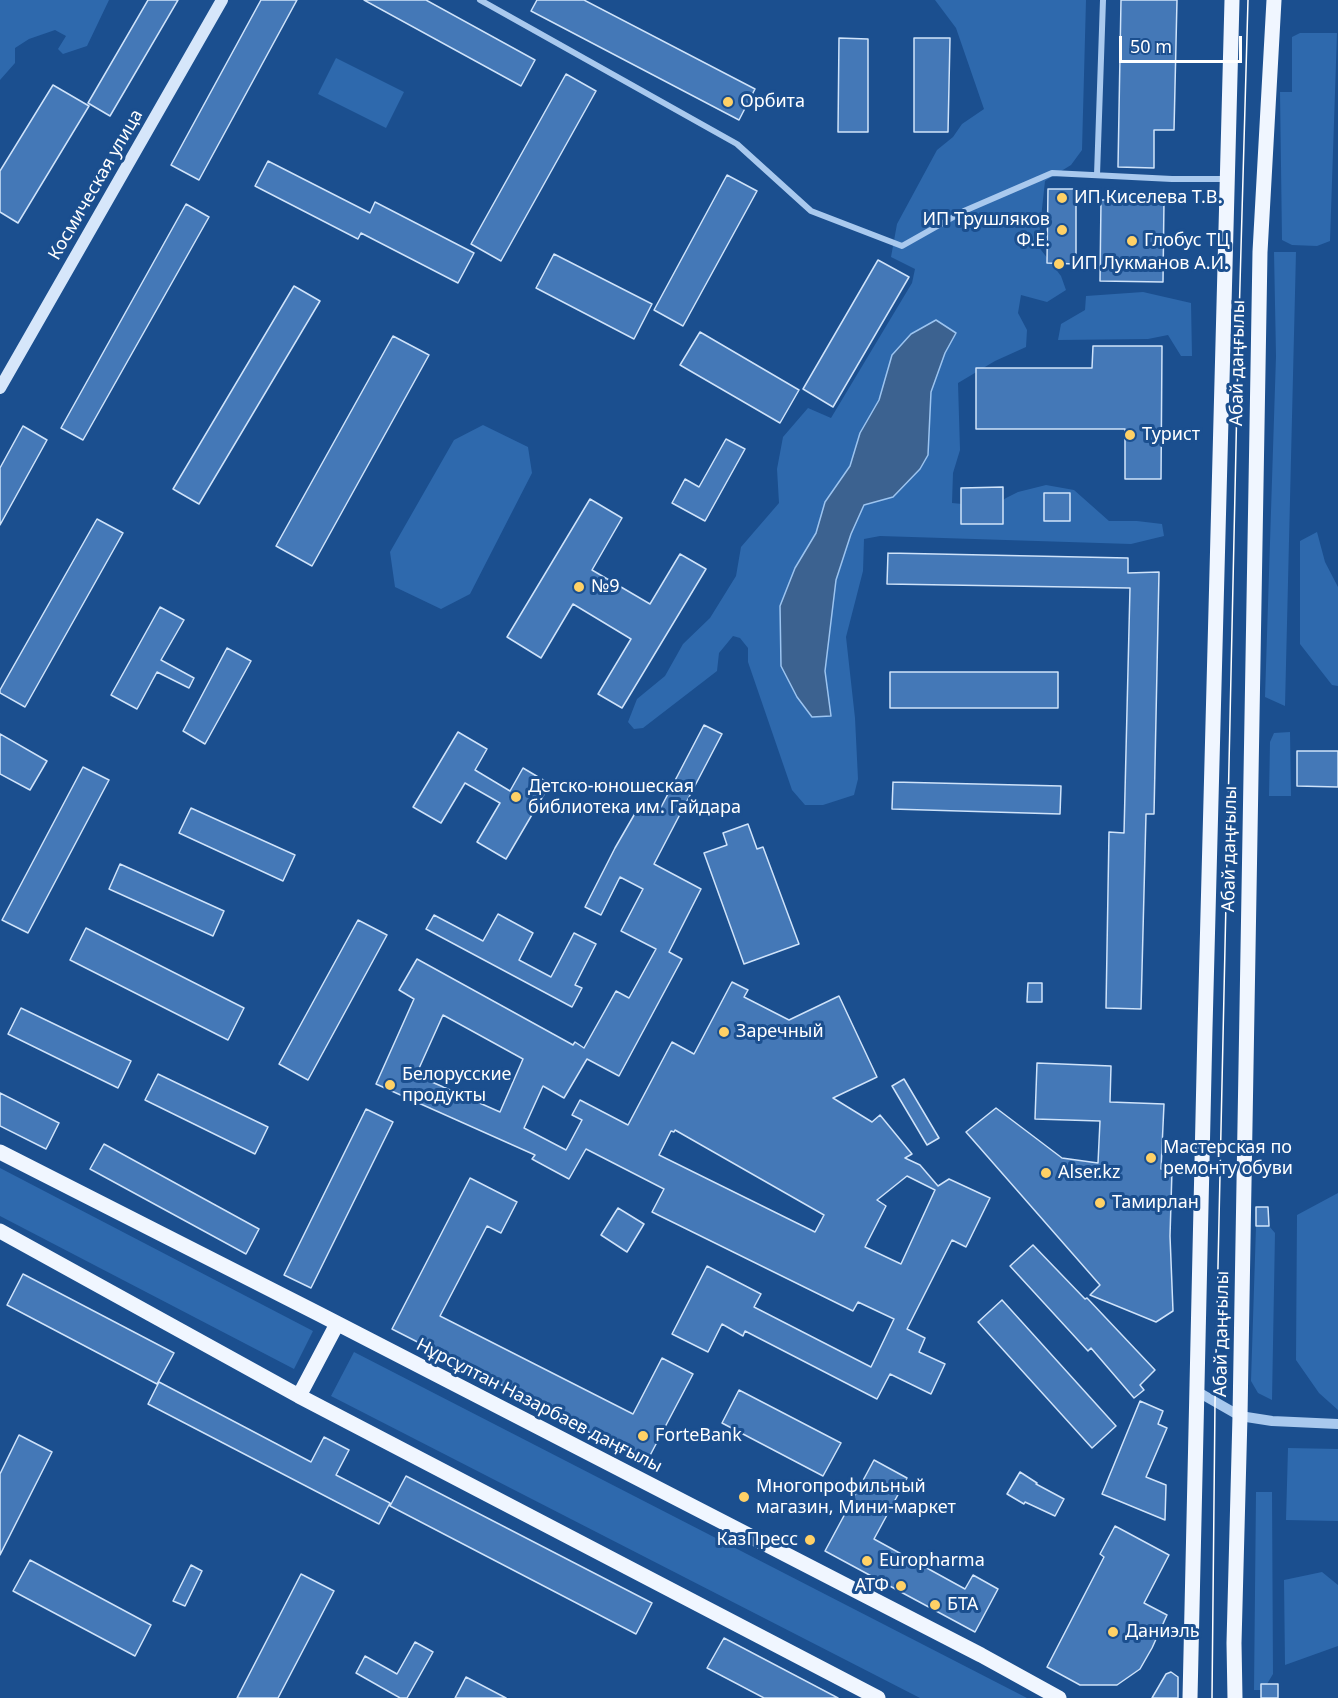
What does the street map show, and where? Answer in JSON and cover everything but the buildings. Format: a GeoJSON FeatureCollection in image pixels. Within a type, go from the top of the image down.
{"type":"FeatureCollection","features":[{"type":"Feature","properties":{"kind":"main road","name":"Космическая улица"},"geometry":{"type":"LineString","coordinates":[[0,388],[222,0]]}},
{"type":"Feature","properties":{"kind":"main road","name":"Абай даңғылы"},"geometry":{"type":"LineString","coordinates":[[1190,1698],[1232,0]]}},
{"type":"Feature","properties":{"kind":"main road","name":"Абай даңғылы"},"geometry":{"type":"LineString","coordinates":[[1235,1698],[1234,1643],[1260,252],[1274,0]]}},
{"type":"Feature","properties":{"kind":"main road","name":"Нұрсұлтан Назарбаев даңғылы"},"geometry":{"type":"LineString","coordinates":[[0,1152],[63,1182],[981,1655],[1059,1698]]}},
{"type":"Feature","properties":{"kind":"main road"},"geometry":{"type":"LineString","coordinates":[[0,1231],[299,1396],[878,1698]]}},
{"type":"Feature","properties":{"kind":"main road"},"geometry":{"type":"LineString","coordinates":[[299,1396],[337,1324]]}},
{"type":"Feature","properties":{"kind":"street"},"geometry":{"type":"LineString","coordinates":[[480,0],[737,144],[811,211],[902,246],[964,211],[1052,172],[1172,179],[1226,179]]}},
{"type":"Feature","properties":{"kind":"street"},"geometry":{"type":"LineString","coordinates":[[1097,175],[1103,0]]}},
{"type":"Feature","properties":{"kind":"street"},"geometry":{"type":"LineString","coordinates":[[1198,1392],[1240,1416],[1272,1421],[1338,1424]]}},
{"type":"Feature","properties":{"kind":"shaded area"},"geometry":{"type":"Polygon","coordinates":[[[0,0],[109,0],[87,46],[63,54],[58,49],[66,36],[55,30],[29,39],[15,48],[15,63],[0,80],[0,0]]]}},
{"type":"Feature","properties":{"kind":"shaded area"},"geometry":{"type":"Polygon","coordinates":[[[935,0],[1086,0],[1082,150],[1071,165],[1045,181],[1038,246],[1061,276],[1066,290],[1047,302],[1021,295],[1018,313],[1027,330],[1026,347],[995,361],[958,383],[960,450],[953,473],[952,503],[993,507],[1018,492],[1046,485],[1074,490],[1109,521],[1162,524],[1164,536],[1131,544],[880,536],[864,539],[863,571],[846,637],[855,718],[858,779],[854,795],[823,805],[805,805],[792,790],[748,662],[748,648],[740,638],[733,636],[719,653],[717,671],[643,728],[634,729],[628,722],[637,699],[665,676],[683,644],[710,618],[736,576],[741,547],[779,503],[777,469],[783,437],[808,408],[831,418],[912,283],[915,269],[891,257],[897,224],[937,150],[953,137],[962,124],[984,109],[956,28],[935,0]]]}},
{"type":"Feature","properties":{"kind":"shaded area"},"geometry":{"type":"Polygon","coordinates":[[[1300,33],[1337,33],[1330,241],[1317,246],[1292,245],[1282,240],[1280,92],[1292,92],[1292,37],[1300,33]]]}},
{"type":"Feature","properties":{"kind":"shaded area"},"geometry":{"type":"Polygon","coordinates":[[[336,58],[404,92],[386,128],[318,94],[336,58]]]}},
{"type":"Feature","properties":{"kind":"shaded area"},"geometry":{"type":"Polygon","coordinates":[[[1274,252],[1296,252],[1285,706],[1265,697],[1276,356],[1274,252]]]}},
{"type":"Feature","properties":{"kind":"shaded area"},"geometry":{"type":"Polygon","coordinates":[[[1143,292],[1191,303],[1192,356],[1181,356],[1168,335],[1148,339],[1058,340],[1061,324],[1085,310],[1086,296],[1143,292]]]}},
{"type":"Feature","properties":{"kind":"shaded area"},"geometry":{"type":"Polygon","coordinates":[[[936,320],[956,333],[945,353],[931,392],[928,455],[920,469],[893,497],[864,505],[851,534],[836,580],[825,671],[831,716],[812,717],[797,697],[781,666],[780,606],[795,568],[816,533],[825,502],[850,466],[860,433],[879,400],[892,355],[911,334],[936,320]]]}},
{"type":"Feature","properties":{"kind":"shaded area"},"geometry":{"type":"Polygon","coordinates":[[[483,425],[528,447],[532,473],[470,594],[441,609],[395,587],[390,552],[454,440],[483,425]]]}},
{"type":"Feature","properties":{"kind":"shaded area"},"geometry":{"type":"Polygon","coordinates":[[[1317,532],[1325,562],[1338,587],[1338,686],[1332,685],[1300,644],[1300,541],[1317,532]]]}},
{"type":"Feature","properties":{"kind":"shaded area"},"geometry":{"type":"Polygon","coordinates":[[[1290,732],[1291,796],[1269,796],[1270,742],[1274,733],[1290,732]]]}},
{"type":"Feature","properties":{"kind":"shaded area"},"geometry":{"type":"Polygon","coordinates":[[[0,1168],[313,1331],[294,1369],[0,1216],[0,1168]]]}},
{"type":"Feature","properties":{"kind":"shaded area"},"geometry":{"type":"Polygon","coordinates":[[[1338,1193],[1338,1410],[1319,1393],[1296,1360],[1297,1215],[1338,1193]]]}},
{"type":"Feature","properties":{"kind":"shaded area"},"geometry":{"type":"Polygon","coordinates":[[[1256,1226],[1269,1226],[1275,1233],[1272,1400],[1258,1393],[1251,1381],[1256,1226]]]}},
{"type":"Feature","properties":{"kind":"shaded area"},"geometry":{"type":"Polygon","coordinates":[[[354,1352],[1027,1698],[920,1698],[331,1396],[354,1352]]]}},
{"type":"Feature","properties":{"kind":"shaded area"},"geometry":{"type":"Polygon","coordinates":[[[1288,1448],[1338,1449],[1338,1521],[1286,1520],[1288,1448]]]}},
{"type":"Feature","properties":{"kind":"shaded area"},"geometry":{"type":"Polygon","coordinates":[[[1256,1492],[1272,1492],[1273,1674],[1267,1684],[1261,1684],[1261,1690],[1254,1690],[1256,1492]]]}},
{"type":"Feature","properties":{"kind":"shaded area"},"geometry":{"type":"Polygon","coordinates":[[[1322,1572],[1338,1585],[1338,1646],[1285,1665],[1284,1580],[1322,1572]]]}},
{"type":"Feature","properties":{"kind":"tram line"},"geometry":{"type":"LineString","coordinates":[[1212,1698],[1215,1402],[1248,0]]}},
{"type":"Feature","properties":{"kind":"place","name":"Орбита"},"geometry":{"type":"Point","coordinates":[728,102]}},
{"type":"Feature","properties":{"kind":"place","name":"ИП Киселева Т.В."},"geometry":{"type":"Point","coordinates":[1062,198]}},
{"type":"Feature","properties":{"kind":"place","name":"ИП Трушляков Ф.Е."},"geometry":{"type":"Point","coordinates":[1062,230]}},
{"type":"Feature","properties":{"kind":"place","name":"Глобус ТЦ"},"geometry":{"type":"Point","coordinates":[1132,241]}},
{"type":"Feature","properties":{"kind":"place","name":"ИП Лукманов А.И."},"geometry":{"type":"Point","coordinates":[1059,264]}},
{"type":"Feature","properties":{"kind":"place","name":"Турист"},"geometry":{"type":"Point","coordinates":[1130,435]}},
{"type":"Feature","properties":{"kind":"place","name":"№9"},"geometry":{"type":"Point","coordinates":[579,587]}},
{"type":"Feature","properties":{"kind":"place","name":"Детско-юношеская библиотека им. Гайдара"},"geometry":{"type":"Point","coordinates":[516,797]}},
{"type":"Feature","properties":{"kind":"place","name":"Заречный"},"geometry":{"type":"Point","coordinates":[724,1032]}},
{"type":"Feature","properties":{"kind":"place","name":"Белорусские продукты"},"geometry":{"type":"Point","coordinates":[390,1085]}},
{"type":"Feature","properties":{"kind":"place","name":"Мастерская по ремонту обуви"},"geometry":{"type":"Point","coordinates":[1151,1158]}},
{"type":"Feature","properties":{"kind":"place","name":"Alser.kz"},"geometry":{"type":"Point","coordinates":[1046,1173]}},
{"type":"Feature","properties":{"kind":"place","name":"Тамирлан"},"geometry":{"type":"Point","coordinates":[1100,1203]}},
{"type":"Feature","properties":{"kind":"place","name":"ForteBank"},"geometry":{"type":"Point","coordinates":[643,1436]}},
{"type":"Feature","properties":{"kind":"place","name":"Многопрофильный магазин, Мини-маркет"},"geometry":{"type":"Point","coordinates":[744,1497]}},
{"type":"Feature","properties":{"kind":"place","name":"КазПресс"},"geometry":{"type":"Point","coordinates":[810,1540]}},
{"type":"Feature","properties":{"kind":"place","name":"Europharma"},"geometry":{"type":"Point","coordinates":[867,1561]}},
{"type":"Feature","properties":{"kind":"place","name":"АТФ"},"geometry":{"type":"Point","coordinates":[901,1586]}},
{"type":"Feature","properties":{"kind":"place","name":"БТА"},"geometry":{"type":"Point","coordinates":[935,1605]}},
{"type":"Feature","properties":{"kind":"place","name":"Даниэль"},"geometry":{"type":"Point","coordinates":[1113,1632]}}]}
